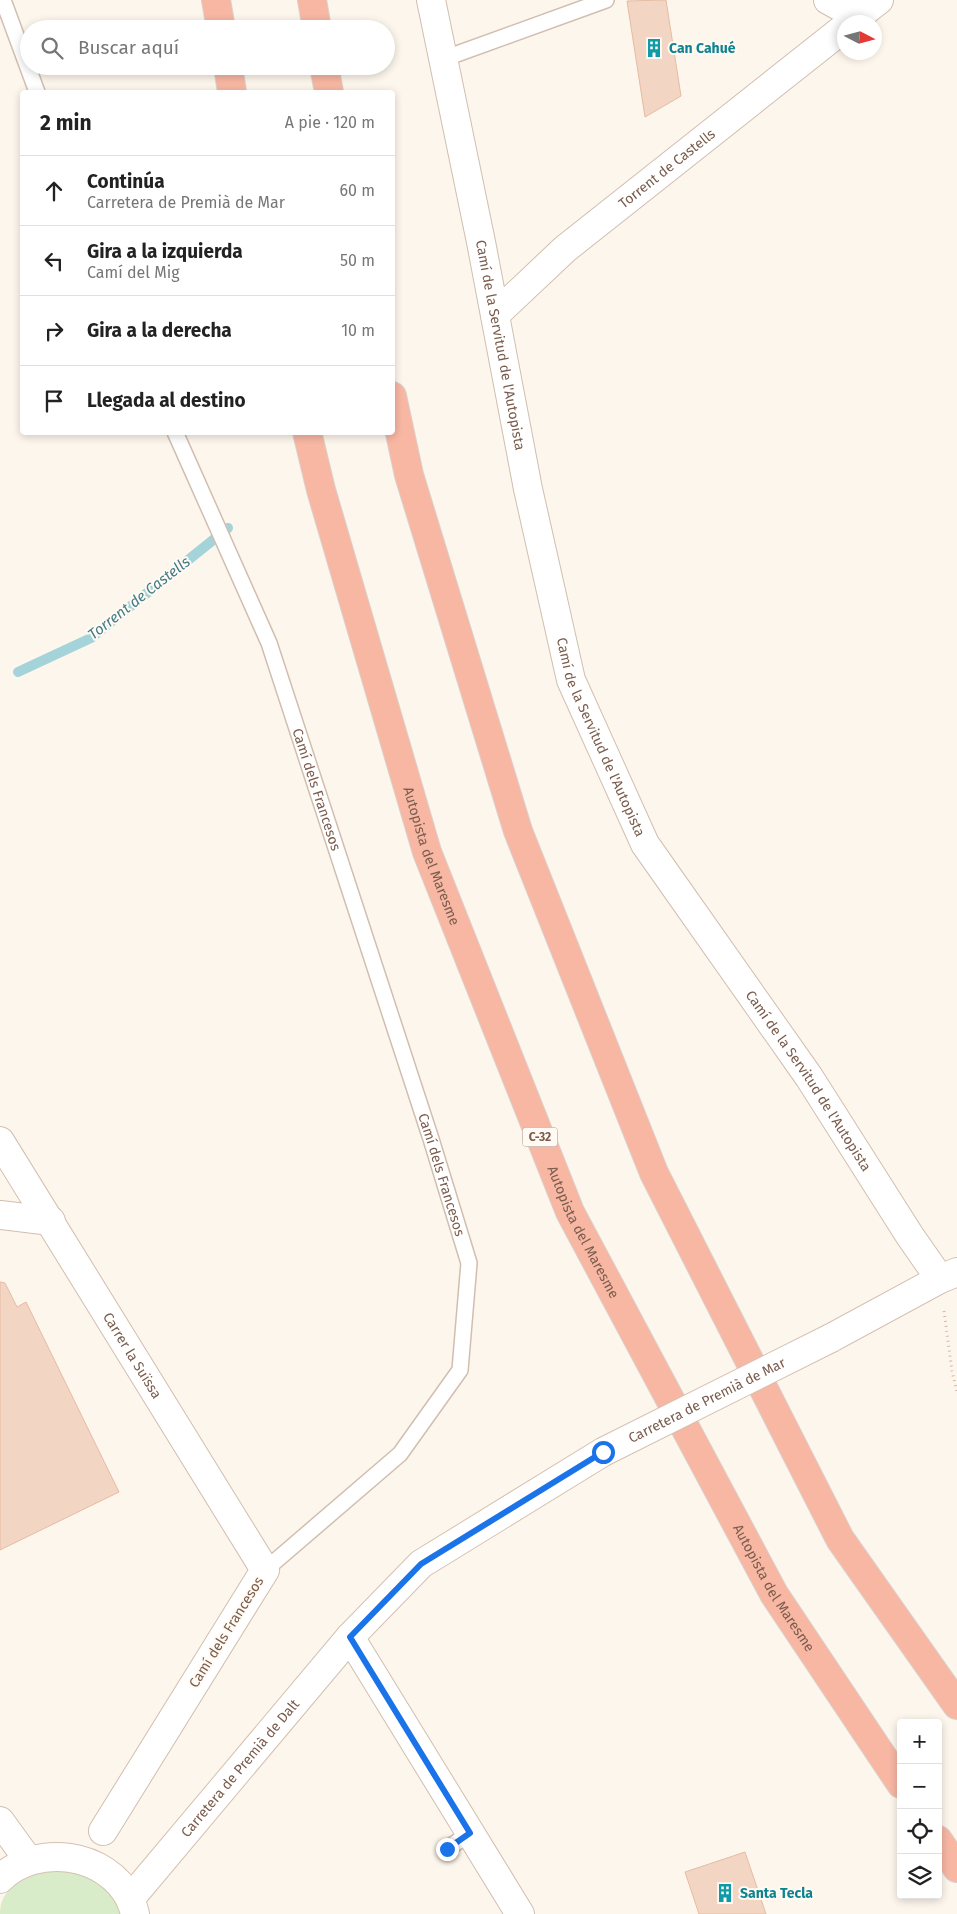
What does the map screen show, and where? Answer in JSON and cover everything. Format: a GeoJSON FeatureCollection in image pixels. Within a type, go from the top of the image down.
{"type":"FeatureCollection","features":[{"type":"Feature","properties":{"kind":"highway"},"geometry":{"type":"LineString","coordinates":[[216,0],[219,20]]}},
{"type":"Feature","properties":{"kind":"highway"},"geometry":{"type":"LineString","coordinates":[[312,0],[315,20]]}},
{"type":"Feature","properties":{"kind":"highway"},"geometry":{"type":"LineString","coordinates":[[229,75],[232,90]]}},
{"type":"Feature","properties":{"kind":"highway"},"geometry":{"type":"LineString","coordinates":[[326,75],[329,90]]}},
{"type":"Feature","properties":{"kind":"highway"},"geometry":{"type":"LineString","coordinates":[[395,410],[409,475],[518,832],[654,1173],[840,1540],[957,1705]]}},
{"type":"Feature","properties":{"kind":"highway","name":"Autopista del Maresme"},"geometry":{"type":"LineString","coordinates":[[309,435],[321,490],[427,852],[570,1212],[774,1594],[897,1778]]}},
{"type":"Feature","properties":{"kind":"highway"},"geometry":{"type":"LineString","coordinates":[[942,1846],[957,1868]]}},
{"type":"Feature","properties":{"kind":"street","name":"Camí de la Servitud de l'Autopista"},"geometry":{"type":"LineString","coordinates":[[431,0],[528,489],[571,680],[645,844],[808,1077],[910,1236],[949,1275]]}},
{"type":"Feature","properties":{"kind":"street"},"geometry":{"type":"LineString","coordinates":[[828,0],[855,15]]}},
{"type":"Feature","properties":{"kind":"street","name":"Torrent de Castells"},"geometry":{"type":"LineString","coordinates":[[495,315],[565,249],[837,34]]}},
{"type":"Feature","properties":{"kind":"street","name":"Carrer la Suïssa"},"geometry":{"type":"LineString","coordinates":[[0,1141],[265,1570]]}},
{"type":"Feature","properties":{"kind":"street"},"geometry":{"type":"LineString","coordinates":[[0,1215],[51,1222]]}},
{"type":"Feature","properties":{"kind":"street","name":"Carretera de Premià de Mar"},"geometry":{"type":"LineString","coordinates":[[350,1637],[421,1564],[603,1452],[831,1338],[949,1275]]}},
{"type":"Feature","properties":{"kind":"street","name":"Camí dels Francesos"},"geometry":{"type":"LineString","coordinates":[[104,1831],[265,1570]]}},
{"type":"Feature","properties":{"kind":"street"},"geometry":{"type":"LineString","coordinates":[[350,1637],[520,1914]]}},
{"type":"Feature","properties":{"kind":"street","name":"Carretera de Premià de Dalt"},"geometry":{"type":"LineString","coordinates":[[132,1906],[246,1762],[350,1637]]}},
{"type":"Feature","properties":{"kind":"street"},"geometry":{"type":"LineString","coordinates":[[0,1820],[9,1866],[52,1856],[75,1858],[98,1867],[116,1880],[132,1906]]}},
{"type":"Feature","properties":{"kind":"lane"},"geometry":{"type":"LineString","coordinates":[[3,0],[20,46]]}},
{"type":"Feature","properties":{"kind":"lane"},"geometry":{"type":"LineString","coordinates":[[443,59],[606,0]]}},
{"type":"Feature","properties":{"kind":"lane"},"geometry":{"type":"LineString","coordinates":[[31,75],[36,90]]}},
{"type":"Feature","properties":{"kind":"lane","name":"Camí dels Francesos"},"geometry":{"type":"LineString","coordinates":[[177,435],[269,642],[428,1130],[469,1262],[460,1370],[400,1454],[265,1570]]}},
{"type":"Feature","properties":{"kind":"lane"},"geometry":{"type":"LineString","coordinates":[[447,1849],[470,1833]]}},
{"type":"Feature","properties":{"kind":"path"},"geometry":{"type":"LineString","coordinates":[[949,1275],[952,1370],[957,1392]]}},
{"type":"Feature","properties":{"kind":"green space"},"geometry":{"type":"Polygon","coordinates":[[[44,1871],[68,1871],[93,1880],[113,1898],[121,1914],[0,1914],[1,1905],[8,1891],[20,1882],[44,1871]]]}},
{"type":"Feature","properties":{"kind":"building","name":"Can Cahué"},"geometry":{"type":"Polygon","coordinates":[[[666,0],[681,96],[645,117],[627,1],[666,0]]]}},
{"type":"Feature","properties":{"kind":"building"},"geometry":{"type":"Polygon","coordinates":[[[0,1282],[5,1283],[17,1307],[26,1302],[119,1492],[0,1550],[0,1282]]]}},
{"type":"Feature","properties":{"kind":"building","name":"Santa Tecla"},"geometry":{"type":"Polygon","coordinates":[[[745,1852],[766,1914],[699,1914],[685,1872],[745,1852]]]}},
{"type":"Feature","properties":{"kind":"waterway","name":"Torrent de Castells"},"geometry":{"type":"LineString","coordinates":[[18,672],[91,638],[228,528]]}},
{"type":"Feature","properties":{"kind":"place","name":"Can Cahué"},"geometry":{"type":"Point","coordinates":[654,48]}},
{"type":"Feature","properties":{"kind":"place","name":"Santa Tecla"},"geometry":{"type":"Point","coordinates":[725,1893]}},
{"type":"Feature","properties":{"kind":"route"},"geometry":{"type":"LineString","coordinates":[[447,1849],[470,1833],[350,1637],[421,1564],[603,1452]]}}]}
